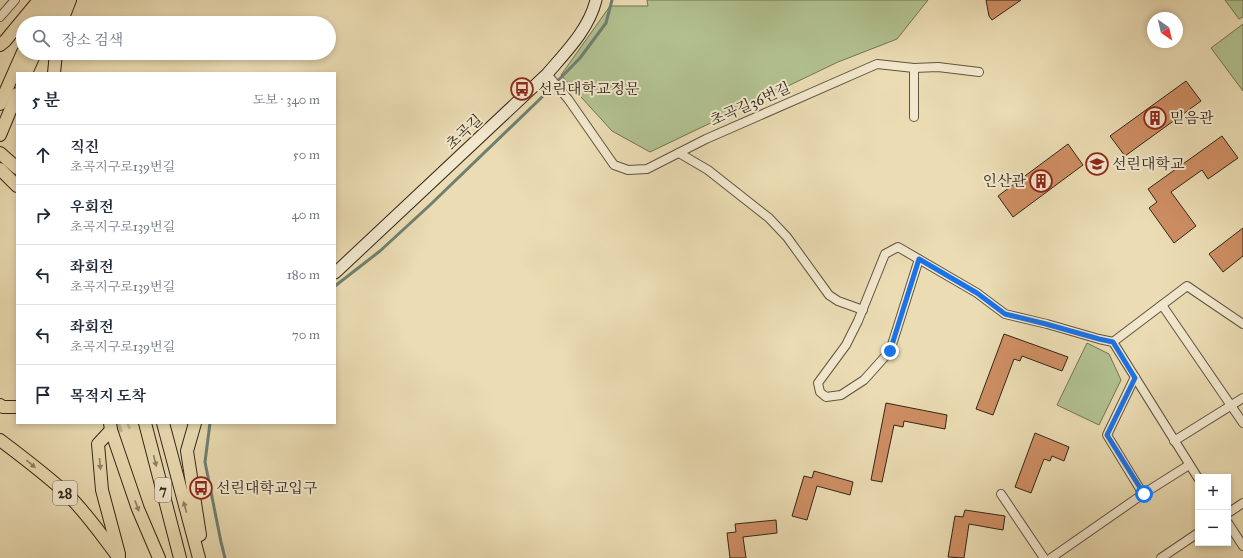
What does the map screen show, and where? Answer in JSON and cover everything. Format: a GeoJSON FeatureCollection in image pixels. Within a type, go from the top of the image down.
{"type":"FeatureCollection","features":[{"type":"Feature","properties":{"kind":"main road"},"geometry":{"type":"LineString","coordinates":[[26,16],[39,0]]}},
{"type":"Feature","properties":{"kind":"main road"},"geometry":{"type":"LineString","coordinates":[[40,16],[46,0]]}},
{"type":"Feature","properties":{"kind":"main road"},"geometry":{"type":"LineString","coordinates":[[51,16],[58,0]]}},
{"type":"Feature","properties":{"kind":"main road"},"geometry":{"type":"LineString","coordinates":[[64,16],[70,0]]}},
{"type":"Feature","properties":{"kind":"main road"},"geometry":{"type":"LineString","coordinates":[[0,45],[5,42],[16,28]]}},
{"type":"Feature","properties":{"kind":"main road"},"geometry":{"type":"LineString","coordinates":[[0,104],[19,60]]}},
{"type":"Feature","properties":{"kind":"main road"},"geometry":{"type":"LineString","coordinates":[[26,72],[32,60]]}},
{"type":"Feature","properties":{"kind":"main road"},"geometry":{"type":"LineString","coordinates":[[54,72],[55,60]]}},
{"type":"Feature","properties":{"kind":"main road"},"geometry":{"type":"LineString","coordinates":[[0,135],[16,96]]}},
{"type":"Feature","properties":{"kind":"main road"},"geometry":{"type":"LineString","coordinates":[[0,153],[16,167]]}},
{"type":"Feature","properties":{"kind":"main road"},"geometry":{"type":"LineString","coordinates":[[2,171],[16,185]]}},
{"type":"Feature","properties":{"kind":"main road"},"geometry":{"type":"LineString","coordinates":[[0,405],[16,407]]}},
{"type":"Feature","properties":{"kind":"main road","name":"7"},"geometry":{"type":"LineString","coordinates":[[145,424],[180,558]]}},
{"type":"Feature","properties":{"kind":"main road","name":"7"},"geometry":{"type":"LineString","coordinates":[[163,424],[199,558]]}},
{"type":"Feature","properties":{"kind":"main road"},"geometry":{"type":"LineString","coordinates":[[195,424],[187,451],[203,558]]}},
{"type":"Feature","properties":{"kind":"main road"},"geometry":{"type":"LineString","coordinates":[[110,426],[98,444],[102,490],[120,558]]}},
{"type":"Feature","properties":{"kind":"main road"},"geometry":{"type":"LineString","coordinates":[[110,426],[138,509],[159,558]]}},
{"type":"Feature","properties":{"kind":"main road","name":"28"},"geometry":{"type":"LineString","coordinates":[[0,440],[25,459],[69,497],[90,520],[120,558]]}},
{"type":"Feature","properties":{"kind":"street"},"geometry":{"type":"LineString","coordinates":[[0,17],[15,0]]}},
{"type":"Feature","properties":{"kind":"street","name":"초곡길"},"geometry":{"type":"LineString","coordinates":[[336,272],[550,78],[594,11],[596,0]]}},
{"type":"Feature","properties":{"kind":"street","name":"초곡길36번길"},"geometry":{"type":"LineString","coordinates":[[550,78],[568,99],[614,165],[628,170],[647,170],[706,139],[877,64],[914,68],[938,67],[979,72]]}},
{"type":"Feature","properties":{"kind":"street"},"geometry":{"type":"LineString","coordinates":[[914,68],[914,117]]}},
{"type":"Feature","properties":{"kind":"street"},"geometry":{"type":"LineString","coordinates":[[679,153],[708,170],[769,218],[787,237],[829,295],[838,301],[863,310]]}},
{"type":"Feature","properties":{"kind":"street"},"geometry":{"type":"LineString","coordinates":[[919,259],[890,351],[864,380],[840,395],[826,398],[820,392],[818,383],[846,345],[863,310],[885,254],[898,247],[919,259],[977,293],[1005,314],[1113,342],[1195,474]]}},
{"type":"Feature","properties":{"kind":"street"},"geometry":{"type":"LineString","coordinates":[[1113,342],[1187,286],[1243,324]]}},
{"type":"Feature","properties":{"kind":"street"},"geometry":{"type":"LineString","coordinates":[[1162,305],[1243,423]]}},
{"type":"Feature","properties":{"kind":"street"},"geometry":{"type":"LineString","coordinates":[[1135,378],[1107,435],[1144,494]]}},
{"type":"Feature","properties":{"kind":"street"},"geometry":{"type":"LineString","coordinates":[[1174,441],[1243,398]]}},
{"type":"Feature","properties":{"kind":"street"},"geometry":{"type":"LineString","coordinates":[[1051,558],[1189,465]]}},
{"type":"Feature","properties":{"kind":"street"},"geometry":{"type":"LineString","coordinates":[[1001,494],[1044,558]]}},
{"type":"Feature","properties":{"kind":"street"},"geometry":{"type":"LineString","coordinates":[[1231,511],[1243,503]]}},
{"type":"Feature","properties":{"kind":"street"},"geometry":{"type":"LineString","coordinates":[[1231,528],[1243,546]]}},
{"type":"Feature","properties":{"kind":"street"},"geometry":{"type":"LineString","coordinates":[[1161,558],[1195,535]]}},
{"type":"Feature","properties":{"kind":"green space"},"geometry":{"type":"Polygon","coordinates":[[[647,0],[928,0],[897,39],[838,62],[650,152],[612,131],[561,75],[610,6],[648,6],[647,0]]]}},
{"type":"Feature","properties":{"kind":"green space"},"geometry":{"type":"Polygon","coordinates":[[[1225,0],[1243,0],[1243,17],[1239,19],[1225,0]]]}},
{"type":"Feature","properties":{"kind":"green space"},"geometry":{"type":"Polygon","coordinates":[[[1243,24],[1243,91],[1211,48],[1243,24]]]}},
{"type":"Feature","properties":{"kind":"green space"},"geometry":{"type":"Polygon","coordinates":[[[1087,343],[1109,354],[1121,380],[1099,425],[1057,405],[1087,343]]]}},
{"type":"Feature","properties":{"kind":"building"},"geometry":{"type":"Polygon","coordinates":[[[986,0],[1021,0],[992,20],[989,16],[986,0]]]}},
{"type":"Feature","properties":{"kind":"building","name":"믿음관"},"geometry":{"type":"Polygon","coordinates":[[[1186,81],[1201,101],[1125,156],[1110,136],[1186,81]]]}},
{"type":"Feature","properties":{"kind":"building"},"geometry":{"type":"Polygon","coordinates":[[[1222,136],[1238,158],[1208,179],[1202,170],[1171,192],[1196,226],[1174,243],[1149,208],[1157,202],[1148,189],[1222,136]]]}},
{"type":"Feature","properties":{"kind":"building","name":"인산관"},"geometry":{"type":"Polygon","coordinates":[[[1068,144],[1083,165],[1013,217],[998,196],[1068,144]]]}},
{"type":"Feature","properties":{"kind":"building"},"geometry":{"type":"Polygon","coordinates":[[[1243,228],[1243,256],[1223,272],[1209,254],[1243,228]]]}},
{"type":"Feature","properties":{"kind":"building"},"geometry":{"type":"Polygon","coordinates":[[[1004,334],[1068,357],[1062,371],[1022,356],[1020,361],[1014,359],[993,415],[976,409],[1004,334]]]}},
{"type":"Feature","properties":{"kind":"building"},"geometry":{"type":"Polygon","coordinates":[[[886,403],[947,415],[945,429],[904,421],[903,427],[894,425],[882,482],[871,480],[886,403]]]}},
{"type":"Feature","properties":{"kind":"building"},"geometry":{"type":"Polygon","coordinates":[[[1035,433],[1069,447],[1064,461],[1052,456],[1050,461],[1044,459],[1031,493],[1015,487],[1035,433]]]}},
{"type":"Feature","properties":{"kind":"building"},"geometry":{"type":"Polygon","coordinates":[[[814,471],[853,482],[850,495],[817,486],[807,520],[792,516],[804,476],[812,478],[814,471]]]}},
{"type":"Feature","properties":{"kind":"building"},"geometry":{"type":"Polygon","coordinates":[[[965,510],[1005,516],[1003,530],[969,524],[964,558],[948,557],[955,516],[963,517],[965,510]]]}},
{"type":"Feature","properties":{"kind":"building"},"geometry":{"type":"Polygon","coordinates":[[[776,520],[777,533],[743,537],[746,558],[730,558],[727,533],[736,532],[735,524],[776,520]]]}},
{"type":"Feature","properties":{"kind":"waterway"},"geometry":{"type":"LineString","coordinates":[[336,285],[380,251],[430,205],[539,100],[580,58],[606,23],[612,0]]}},
{"type":"Feature","properties":{"kind":"waterway"},"geometry":{"type":"LineString","coordinates":[[210,424],[205,462],[225,558]]}},
{"type":"Feature","properties":{"kind":"tunnel"},"geometry":{"type":"LineString","coordinates":[[111,430],[126,424]]}},
{"type":"Feature","properties":{"kind":"place","name":"선린대학교정문"},"geometry":{"type":"Point","coordinates":[522,89]}},
{"type":"Feature","properties":{"kind":"place","name":"믿음관"},"geometry":{"type":"Point","coordinates":[1155,118]}},
{"type":"Feature","properties":{"kind":"place","name":"선린대학교"},"geometry":{"type":"Point","coordinates":[1097,164]}},
{"type":"Feature","properties":{"kind":"place","name":"인산관"},"geometry":{"type":"Point","coordinates":[1041,181]}},
{"type":"Feature","properties":{"kind":"place","name":"선린대학교입구"},"geometry":{"type":"Point","coordinates":[201,488]}},
{"type":"Feature","properties":{"kind":"route"},"geometry":{"type":"LineString","coordinates":[[890,351],[919,259],[977,293],[1005,314],[1113,342],[1135,378],[1107,435],[1144,494]]}}]}
